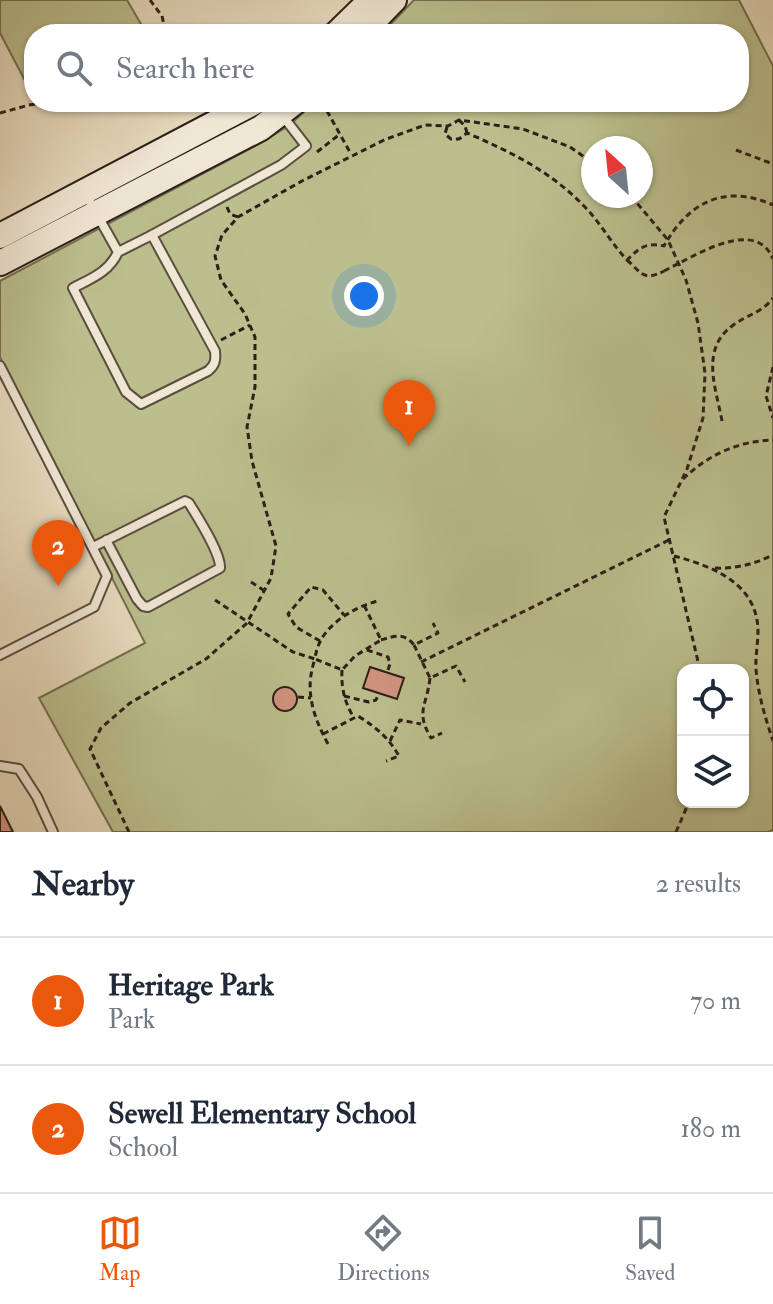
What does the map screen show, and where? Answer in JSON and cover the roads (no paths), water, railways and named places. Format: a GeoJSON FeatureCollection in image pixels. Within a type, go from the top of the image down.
{"type":"FeatureCollection","features":[{"type":"Feature","properties":{"kind":"street"},"geometry":{"type":"LineString","coordinates":[[346,24],[371,0]]}},
{"type":"Feature","properties":{"kind":"street"},"geometry":{"type":"LineString","coordinates":[[371,24],[394,0]]}},
{"type":"Feature","properties":{"kind":"street"},"geometry":{"type":"LineString","coordinates":[[0,263],[90,203],[239,112]]}},
{"type":"Feature","properties":{"kind":"street"},"geometry":{"type":"LineString","coordinates":[[0,236],[90,203],[261,128],[277,112]]}},
{"type":"Feature","properties":{"kind":"lane"},"geometry":{"type":"LineString","coordinates":[[152,235],[216,358],[215,366],[208,371],[141,404],[126,392],[73,288],[103,273],[118,252],[281,165],[306,146],[286,112]]}},
{"type":"Feature","properties":{"kind":"lane"},"geometry":{"type":"LineString","coordinates":[[90,203],[118,252]]}},
{"type":"Feature","properties":{"kind":"lane"},"geometry":{"type":"LineString","coordinates":[[0,366],[107,576],[94,607],[0,655]]}},
{"type":"Feature","properties":{"kind":"lane"},"geometry":{"type":"LineString","coordinates":[[93,547],[106,540],[185,501],[205,531],[221,562],[220,568],[148,607],[143,606],[106,540]]}},
{"type":"Feature","properties":{"kind":"lane"},"geometry":{"type":"LineString","coordinates":[[0,766],[19,769],[37,797],[53,832]]}},
{"type":"Feature","properties":{"kind":"place","name":"Heritage Park"},"geometry":{"type":"Point","coordinates":[409,446]}},
{"type":"Feature","properties":{"kind":"place","name":"Sewell Elementary School"},"geometry":{"type":"Point","coordinates":[58,586]}}]}
